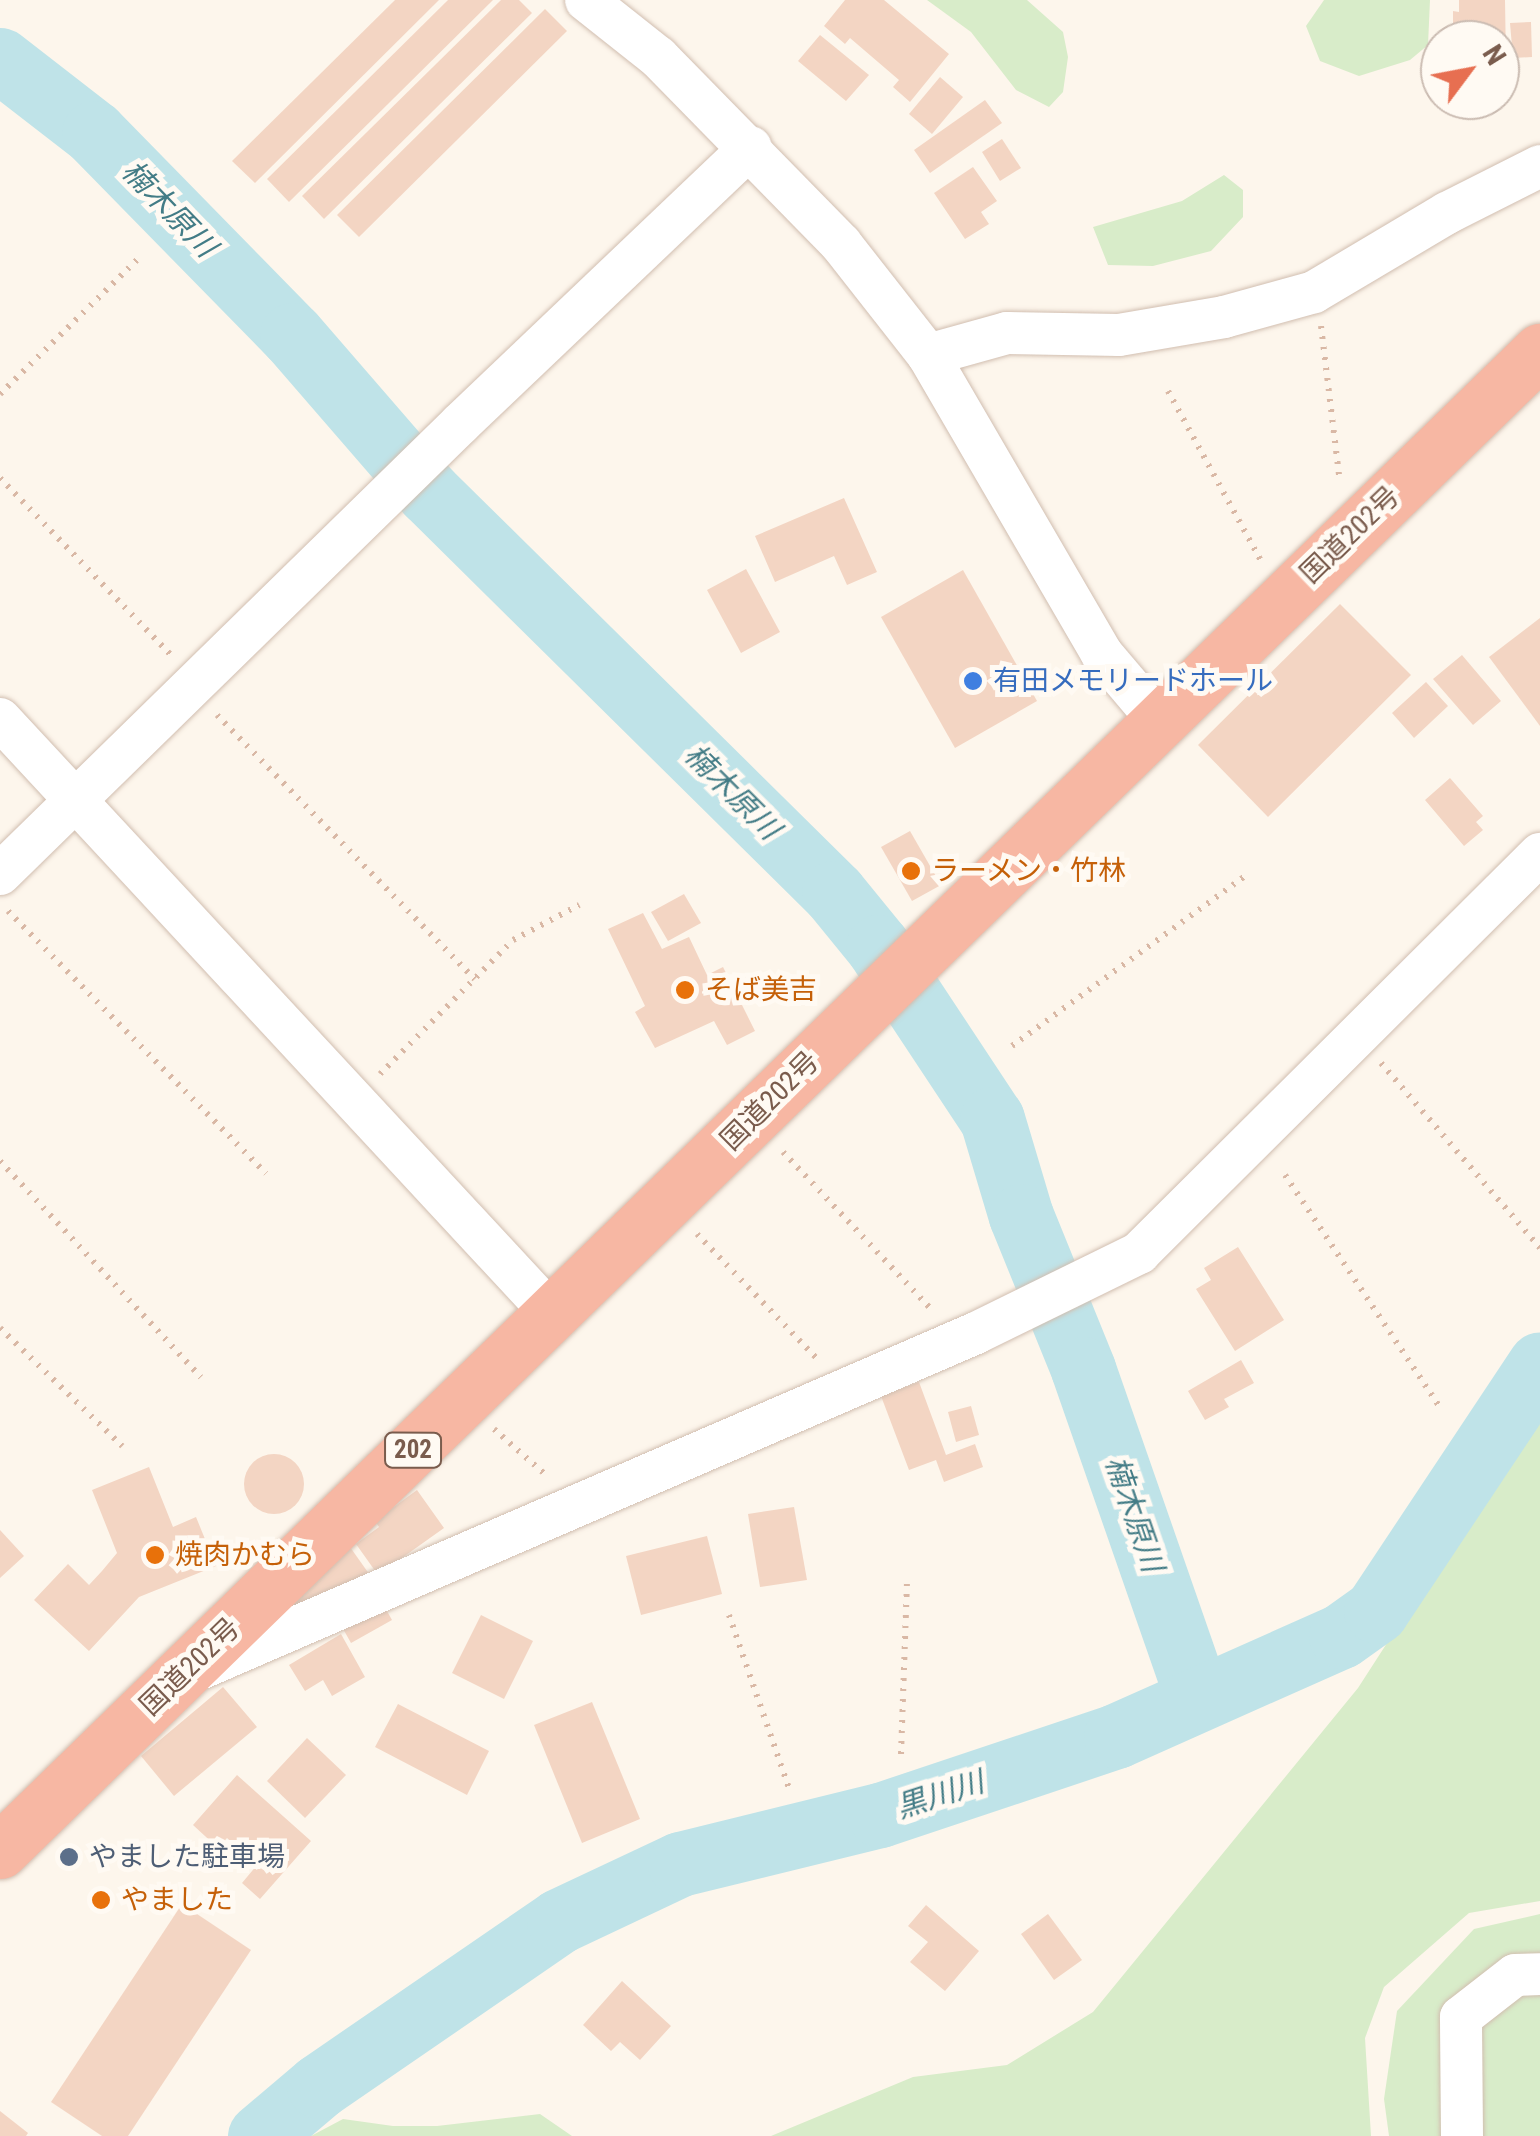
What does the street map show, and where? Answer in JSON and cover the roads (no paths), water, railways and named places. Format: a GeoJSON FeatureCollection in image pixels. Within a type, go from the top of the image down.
{"type":"FeatureCollection","features":[{"type":"Feature","properties":{"kind":"highway","name":"国道202号"},"geometry":{"type":"LineString","coordinates":[[0,1851],[1540,351]]}},
{"type":"Feature","properties":{"kind":"street"},"geometry":{"type":"LineString","coordinates":[[586,0],[658,57],[751,147],[841,244],[928,355],[1102,654],[1158,720]]}},
{"type":"Feature","properties":{"kind":"street"},"geometry":{"type":"LineString","coordinates":[[0,874],[461,423],[751,147]]}},
{"type":"Feature","properties":{"kind":"street"},"geometry":{"type":"LineString","coordinates":[[928,355],[1007,333],[1136,332],[1224,317],[1314,292],[1447,213],[1540,166]]}},
{"type":"Feature","properties":{"kind":"street"},"geometry":{"type":"LineString","coordinates":[[0,719],[553,1315]]}},
{"type":"Feature","properties":{"kind":"street"},"geometry":{"type":"LineString","coordinates":[[176,1680],[961,1329],[1140,1253],[1540,854]]}},
{"type":"Feature","properties":{"kind":"street"},"geometry":{"type":"LineString","coordinates":[[1462,2136],[1461,2017],[1515,1975],[1540,1974]]}},
{"type":"Feature","properties":{"kind":"waterway","name":"楠木原川"},"geometry":{"type":"LineString","coordinates":[[0,60],[94,133],[292,335],[429,493],[834,893],[878,947],[992,1119],[1021,1216],[1083,1369],[1198,1699]]}},
{"type":"Feature","properties":{"kind":"waterway","name":"黒川川"},"geometry":{"type":"LineString","coordinates":[[260,2136],[319,2086],[559,1921],[680,1864],[880,1815],[1116,1736],[1341,1636],[1376,1611],[1540,1364]]}},
{"type":"Feature","properties":{"kind":"place","name":"有田メモリードホール"},"geometry":{"type":"Point","coordinates":[973,681]}},
{"type":"Feature","properties":{"kind":"place","name":"ラーメン・竹林"},"geometry":{"type":"Point","coordinates":[911,871]}},
{"type":"Feature","properties":{"kind":"place","name":"そば美吉"},"geometry":{"type":"Point","coordinates":[685,990]}},
{"type":"Feature","properties":{"kind":"place","name":"焼肉かむら"},"geometry":{"type":"Point","coordinates":[155,1555]}},
{"type":"Feature","properties":{"kind":"place","name":"やました駐車場"},"geometry":{"type":"Point","coordinates":[69,1857]}},
{"type":"Feature","properties":{"kind":"place","name":"やました"},"geometry":{"type":"Point","coordinates":[101,1900]}}]}
